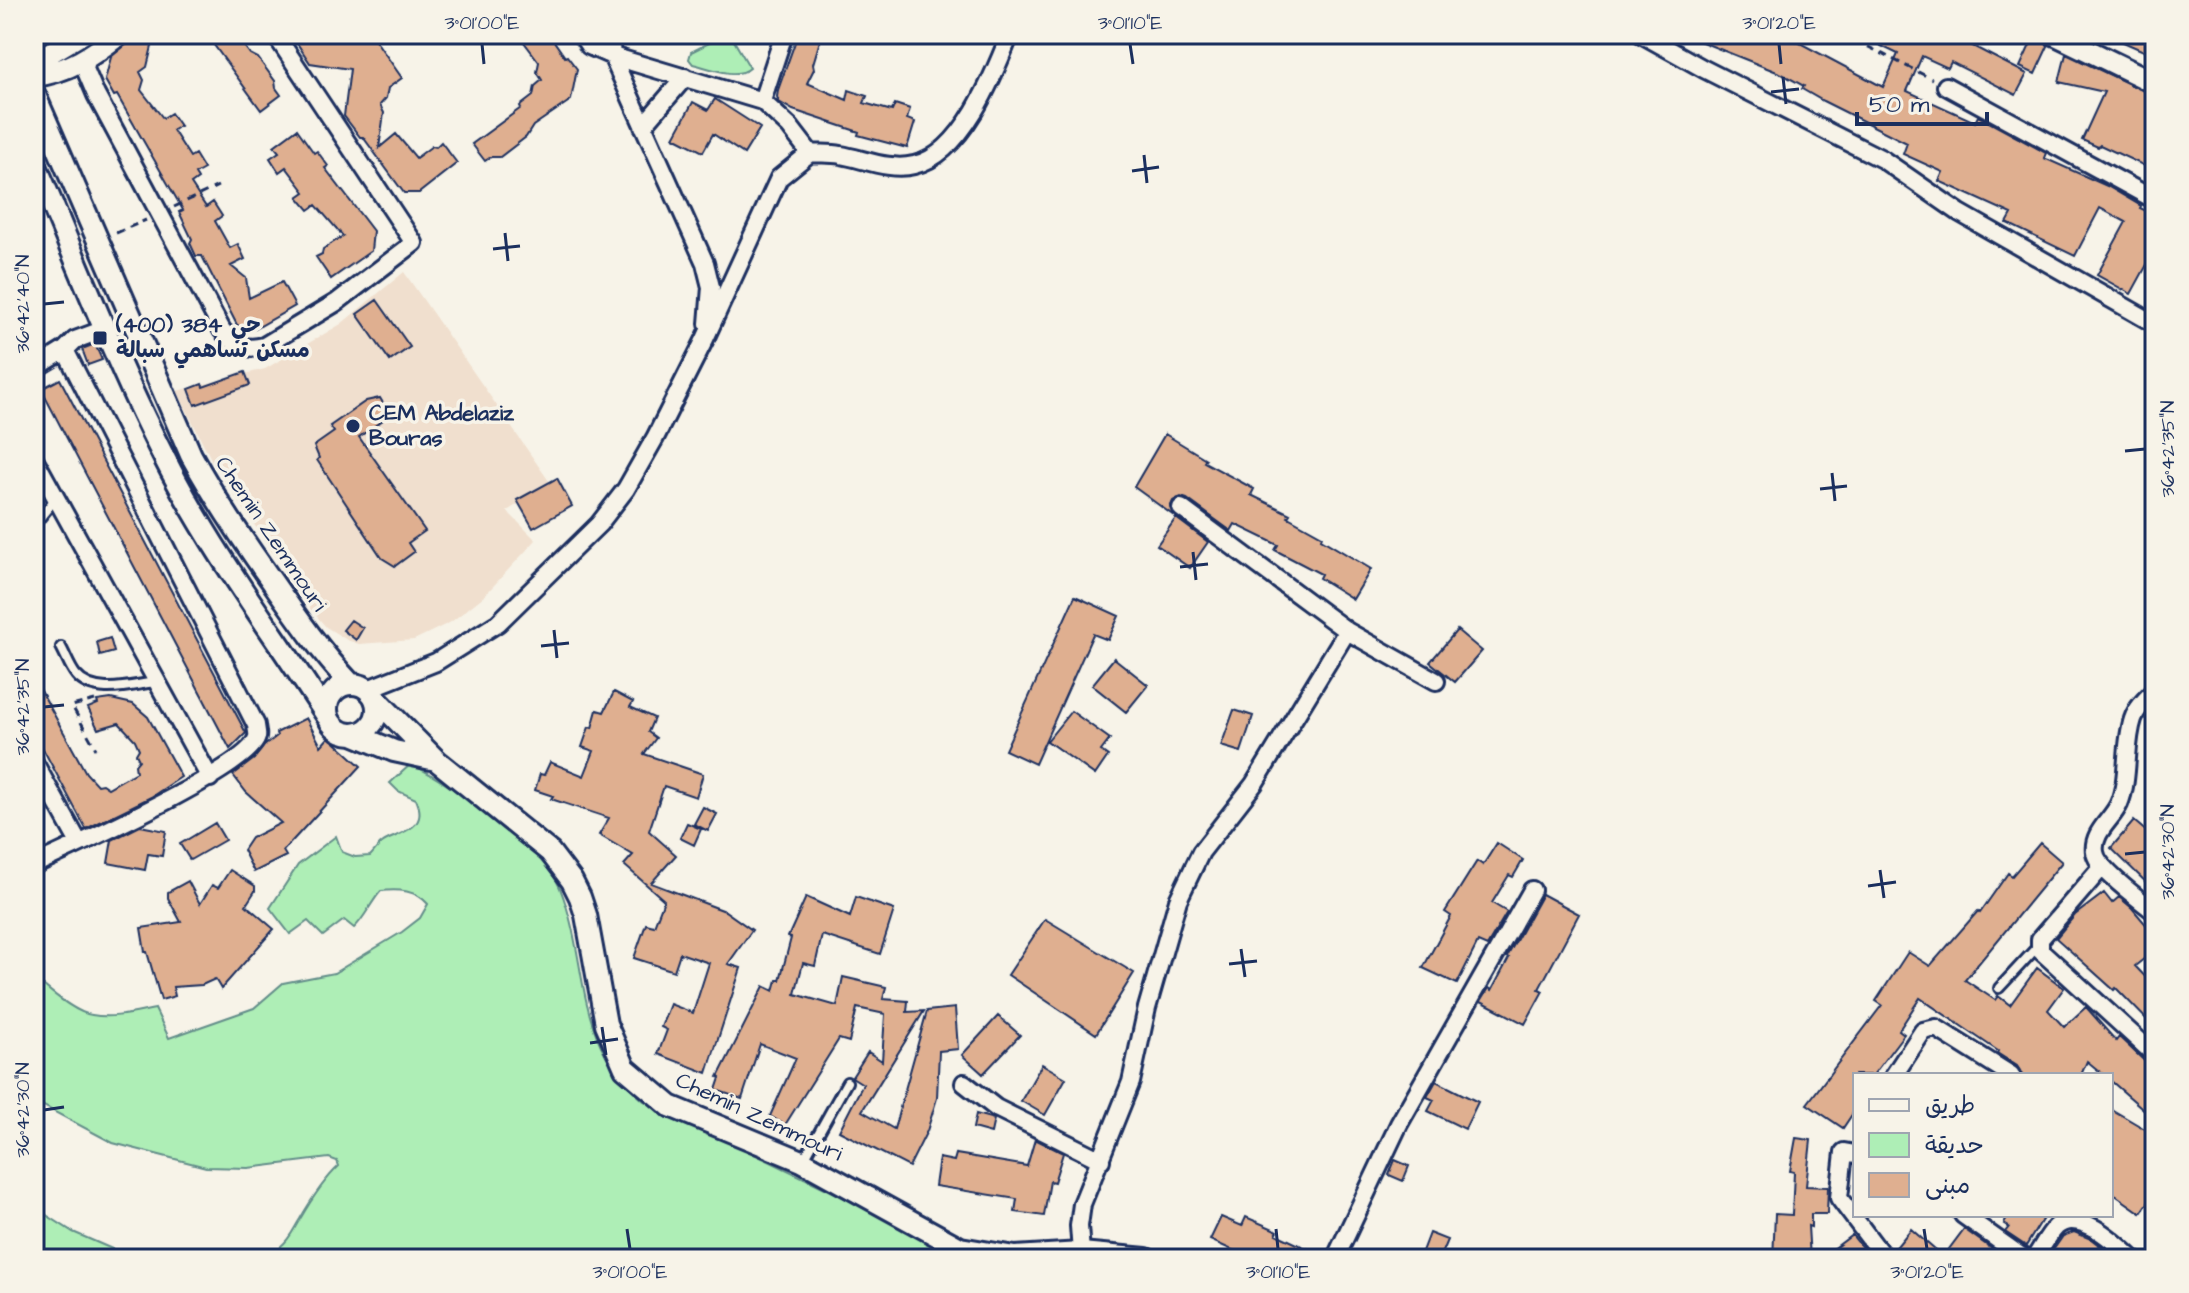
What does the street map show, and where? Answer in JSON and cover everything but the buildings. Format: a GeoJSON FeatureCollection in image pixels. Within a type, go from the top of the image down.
{"type":"FeatureCollection","features":[{"type":"Feature","properties":{"kind":"street"},"geometry":{"type":"LineString","coordinates":[[34,57],[50,53],[82,34]]}},
{"type":"Feature","properties":{"kind":"street"},"geometry":{"type":"LineString","coordinates":[[34,76],[57,73],[87,59],[120,34]]}},
{"type":"Feature","properties":{"kind":"street"},"geometry":{"type":"LineString","coordinates":[[87,59],[85,69],[96,95],[222,330],[235,345],[250,349],[264,346],[337,302],[414,243],[275,34]]}},
{"type":"Feature","properties":{"kind":"street"},"geometry":{"type":"LineString","coordinates":[[581,34],[589,46],[612,56],[762,101],[790,127],[810,153]]}},
{"type":"Feature","properties":{"kind":"street"},"geometry":{"type":"LineString","coordinates":[[610,34],[612,56],[705,263],[711,287],[705,339]]}},
{"type":"Feature","properties":{"kind":"street"},"geometry":{"type":"LineString","coordinates":[[762,101],[784,34]]}},
{"type":"Feature","properties":{"kind":"street"},"geometry":{"type":"LineString","coordinates":[[327,716],[328,698],[334,691],[365,691],[436,662],[498,623],[599,524],[626,489],[705,339],[779,178],[810,153],[839,154],[882,165],[913,166],[937,156],[962,127],[992,80],[1010,34]]}},
{"type":"Feature","properties":{"kind":"street"},"geometry":{"type":"LineString","coordinates":[[1641,34],[1882,159],[1960,213],[2155,324]]}},
{"type":"Feature","properties":{"kind":"street"},"geometry":{"type":"LineString","coordinates":[[2054,34],[2155,83]]}},
{"type":"Feature","properties":{"kind":"street"},"geometry":{"type":"LineString","coordinates":[[643,126],[685,77]]}},
{"type":"Feature","properties":{"kind":"street"},"geometry":{"type":"LineString","coordinates":[[1946,86],[2155,200]]}},
{"type":"Feature","properties":{"kind":"street","name":"Chemin Zemmouri"},"geometry":{"type":"LineString","coordinates":[[34,93],[191,455],[213,496],[322,651],[436,760],[550,852],[572,881],[586,915],[606,1024],[625,1068],[670,1106],[802,1161],[960,1248],[1015,1257],[1081,1253],[1146,1259]]}},
{"type":"Feature","properties":{"kind":"street"},"geometry":{"type":"LineString","coordinates":[[34,161],[105,329],[169,469],[193,512],[337,730],[353,734],[362,732],[376,719],[365,691]]}},
{"type":"Feature","properties":{"kind":"street"},"geometry":{"type":"LineString","coordinates":[[34,369],[75,340],[105,329]]}},
{"type":"Feature","properties":{"kind":"street"},"geometry":{"type":"LineString","coordinates":[[34,865],[210,778],[252,746],[258,737],[256,725],[65,350]]}},
{"type":"Feature","properties":{"kind":"street"},"geometry":{"type":"LineString","coordinates":[[34,458],[210,778]]}},
{"type":"Feature","properties":{"kind":"street"},"geometry":{"type":"LineString","coordinates":[[1181,508],[1347,631],[1436,681]]}},
{"type":"Feature","properties":{"kind":"street"},"geometry":{"type":"LineString","coordinates":[[1081,1253],[1079,1226],[1082,1204],[1131,1082],[1147,1008],[1178,900],[1201,852],[1254,784],[1347,631]]}},
{"type":"Feature","properties":{"kind":"street"},"geometry":{"type":"LineString","coordinates":[[2155,690],[2141,705],[2133,720],[2124,789],[2118,807],[2096,837],[2094,854],[2102,867],[2155,912]]}},
{"type":"Feature","properties":{"kind":"street","name":"Chemin Zemmouri"},"geometry":{"type":"LineString","coordinates":[[353,734],[394,751],[436,760]]}},
{"type":"Feature","properties":{"kind":"street"},"geometry":{"type":"LineString","coordinates":[[34,762],[79,843]]}},
{"type":"Feature","properties":{"kind":"street"},"geometry":{"type":"LineString","coordinates":[[2102,867],[2040,939],[2040,950],[2155,1055]]}},
{"type":"Feature","properties":{"kind":"street"},"geometry":{"type":"LineString","coordinates":[[1335,1259],[1399,1124],[1532,890]]}},
{"type":"Feature","properties":{"kind":"street"},"geometry":{"type":"LineString","coordinates":[[1895,1073],[1923,1031],[1936,1028],[2008,1073]]}},
{"type":"Feature","properties":{"kind":"street"},"geometry":{"type":"LineString","coordinates":[[964,1083],[996,1108],[1101,1160]]}},
{"type":"Feature","properties":{"kind":"street"},"geometry":{"type":"LineString","coordinates":[[1850,1153],[1839,1198],[1853,1217]]}},
{"type":"Feature","properties":{"kind":"street"},"geometry":{"type":"LineString","coordinates":[[1853,1217],[1885,1259]]}},
{"type":"Feature","properties":{"kind":"street"},"geometry":{"type":"LineString","coordinates":[[1966,1217],[2025,1259]]}},
{"type":"Feature","properties":{"kind":"street"},"geometry":{"type":"LineString","coordinates":[[2034,1259],[2057,1226],[2068,1220],[2082,1220],[2133,1259]]}},
{"type":"Feature","properties":{"kind":"lane"},"geometry":{"type":"LineString","coordinates":[[34,525],[56,498]]}},
{"type":"Feature","properties":{"kind":"lane"},"geometry":{"type":"LineString","coordinates":[[61,647],[75,675],[85,684],[111,688],[155,682]]}},
{"type":"Feature","properties":{"kind":"lane"},"geometry":{"type":"LineString","coordinates":[[1999,988],[2039,945]]}},
{"type":"Feature","properties":{"kind":"lane"},"geometry":{"type":"LineString","coordinates":[[802,1161],[847,1082]]}},
{"type":"Feature","properties":{"kind":"path"},"geometry":{"type":"LineString","coordinates":[[1843,34],[1946,86]]}},
{"type":"Feature","properties":{"kind":"path"},"geometry":{"type":"LineString","coordinates":[[96,749],[72,706],[97,699]]}},
{"type":"Feature","properties":{"kind":"shaded area","name":"CEM Abdelaziz Bouras"},"geometry":{"type":"Polygon","coordinates":[[[404,272],[551,484],[507,511],[536,540],[484,596],[451,622],[414,640],[359,644],[326,627],[308,606],[212,461],[177,391],[265,369],[341,324],[404,272]]]}},
{"type":"Feature","properties":{"kind":"green space"},"geometry":{"type":"Polygon","coordinates":[[[730,34],[750,68],[738,73],[723,72],[693,64],[689,59],[691,52],[730,34]]]}},
{"type":"Feature","properties":{"kind":"green space"},"geometry":{"type":"Polygon","coordinates":[[[411,764],[448,785],[494,818],[536,855],[551,873],[570,917],[586,1001],[604,1053],[644,1101],[879,1214],[919,1238],[967,1257],[1016,1259],[279,1259],[281,1246],[339,1166],[337,1161],[329,1158],[248,1168],[206,1167],[113,1143],[34,1101],[34,977],[61,999],[85,1013],[115,1016],[155,1009],[169,1038],[254,1008],[283,983],[334,973],[420,918],[428,904],[413,893],[401,891],[381,891],[354,928],[344,920],[323,936],[308,921],[290,934],[270,908],[298,865],[336,836],[342,852],[355,857],[370,856],[383,842],[407,831],[417,822],[419,809],[416,799],[398,791],[390,783],[411,764]]]}},
{"type":"Feature","properties":{"kind":"green space"},"geometry":{"type":"Polygon","coordinates":[[[34,1207],[73,1232],[135,1259],[34,1259],[34,1207]]]}},
{"type":"Feature","properties":{"kind":"place","name":"حي 384 (400) مسكن تساهمي سبالة"},"geometry":{"type":"Point","coordinates":[100,338]}},
{"type":"Feature","properties":{"kind":"place","name":"CEM Abdelaziz Bouras"},"geometry":{"type":"Point","coordinates":[353,426]}}]}
